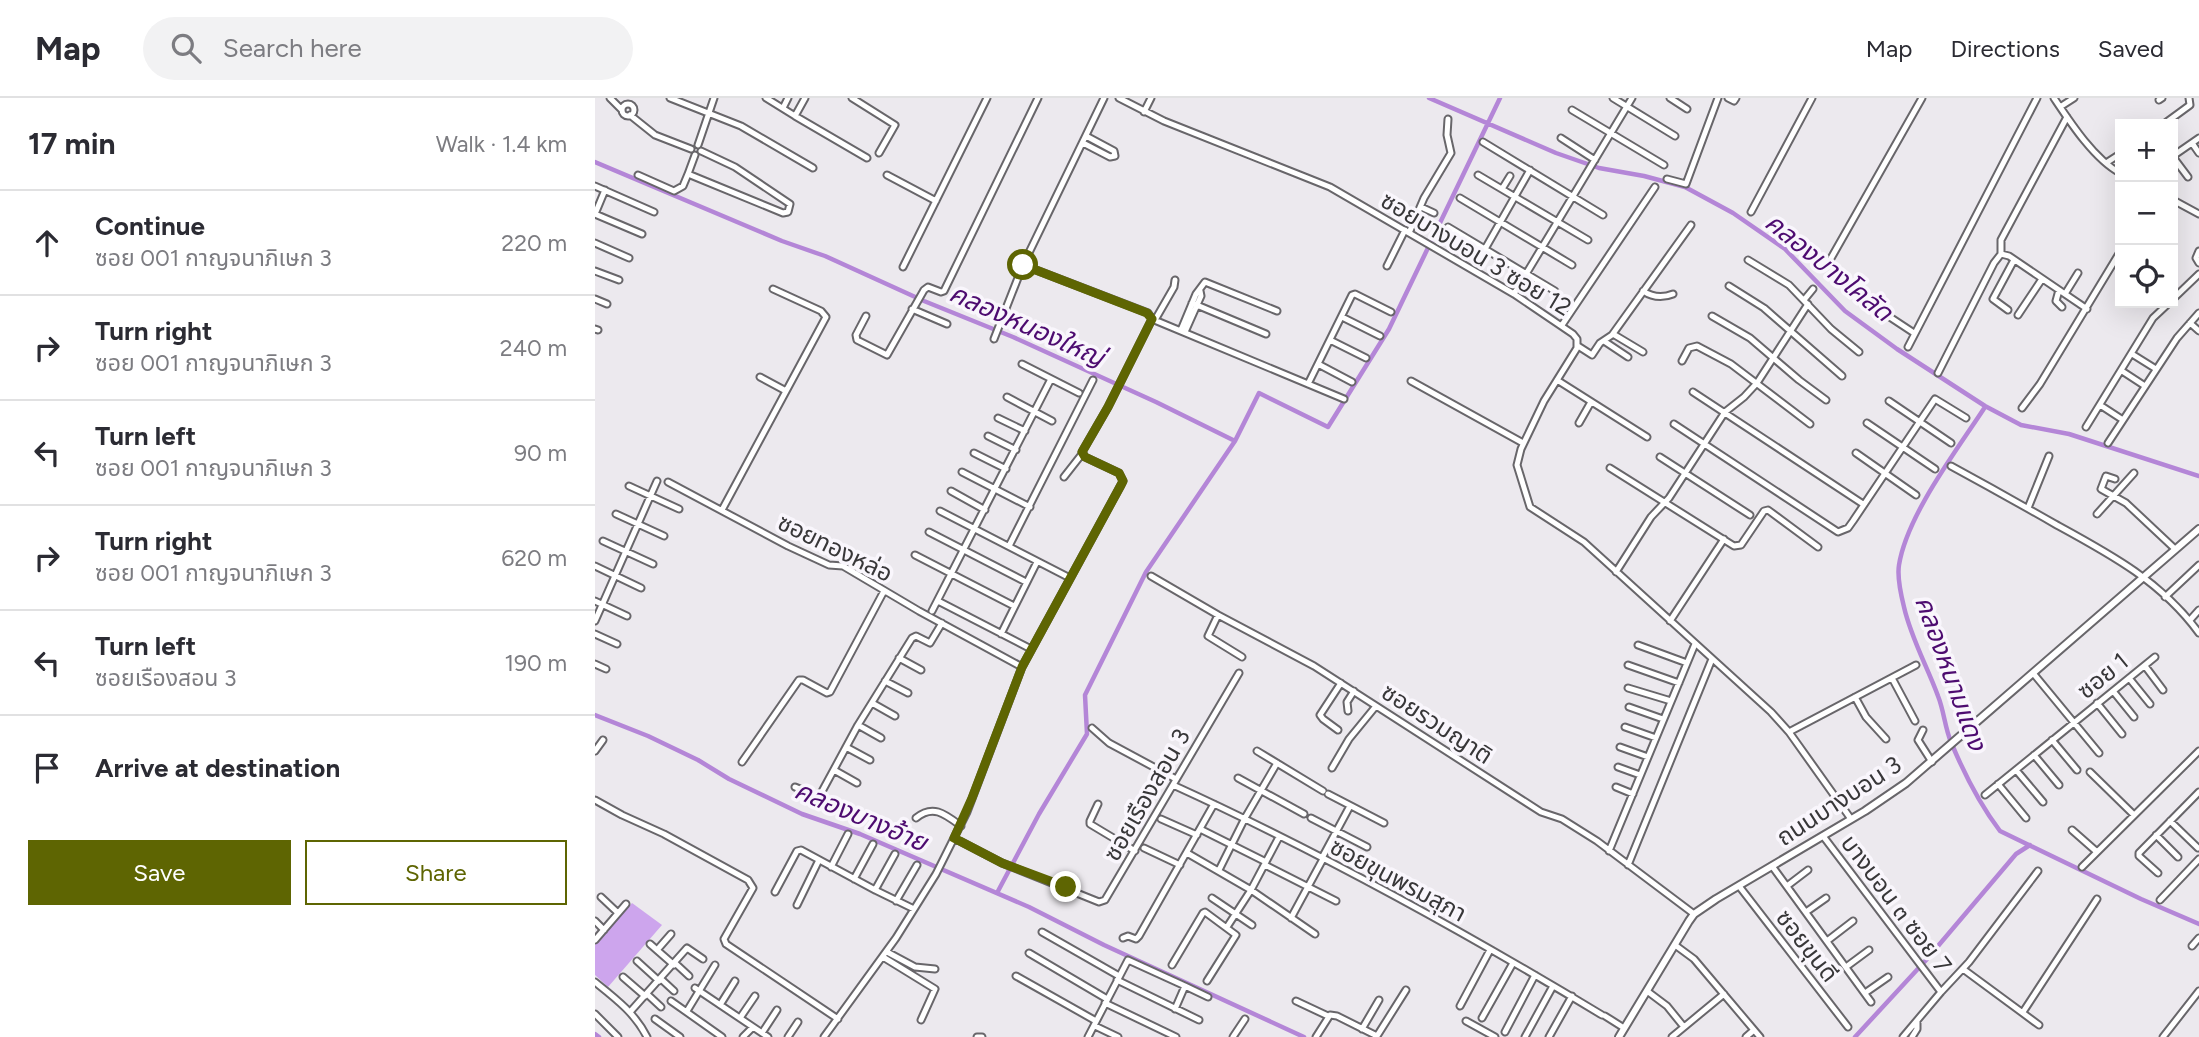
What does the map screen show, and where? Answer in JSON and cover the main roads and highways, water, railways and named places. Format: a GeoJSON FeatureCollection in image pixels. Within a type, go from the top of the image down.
{"type":"FeatureCollection","features":[{"type":"Feature","properties":{"kind":"main road","name":"ถนนบางบอน 3"},"geometry":{"type":"LineString","coordinates":[[1619,1037],[1694,914],[1893,793],[2199,529]]}},
{"type":"Feature","properties":{"kind":"waterway","name":"คลองบางโคลัด"},"geometry":{"type":"LineString","coordinates":[[1429,98],[1556,153],[1599,168],[1685,187],[1733,213],[1785,249],[1845,311],[1897,349],[1985,406],[2021,425],[2069,434],[2199,476]]}},
{"type":"Feature","properties":{"kind":"waterway"},"geometry":{"type":"LineString","coordinates":[[1235,441],[1259,393],[1328,427],[1389,329],[1500,98]]}},
{"type":"Feature","properties":{"kind":"waterway","name":"คลองหนองใหญ่"},"geometry":{"type":"LineString","coordinates":[[595,162],[782,241],[825,256],[924,301],[1013,337],[1235,441],[1146,572],[1085,695],[1087,734],[1039,814],[997,893]]}},
{"type":"Feature","properties":{"kind":"waterway","name":"คลองหนามแดง"},"geometry":{"type":"LineString","coordinates":[[1985,407],[1922,504],[1899,565],[1900,586],[1907,618],[1934,685],[1951,742],[1973,788],[2000,831],[2199,924]]}},
{"type":"Feature","properties":{"kind":"waterway","name":"คลองบางอ้าย"},"geometry":{"type":"LineString","coordinates":[[595,715],[648,736],[802,814],[860,834],[1029,907],[1104,945],[1304,1037]]}},
{"type":"Feature","properties":{"kind":"waterway"},"geometry":{"type":"LineString","coordinates":[[1855,1037],[1927,959],[2016,854],[2030,845]]}},
{"type":"Feature","properties":{"kind":"waterway"},"geometry":{"type":"LineString","coordinates":[[595,1034],[599,1037]]}}]}
